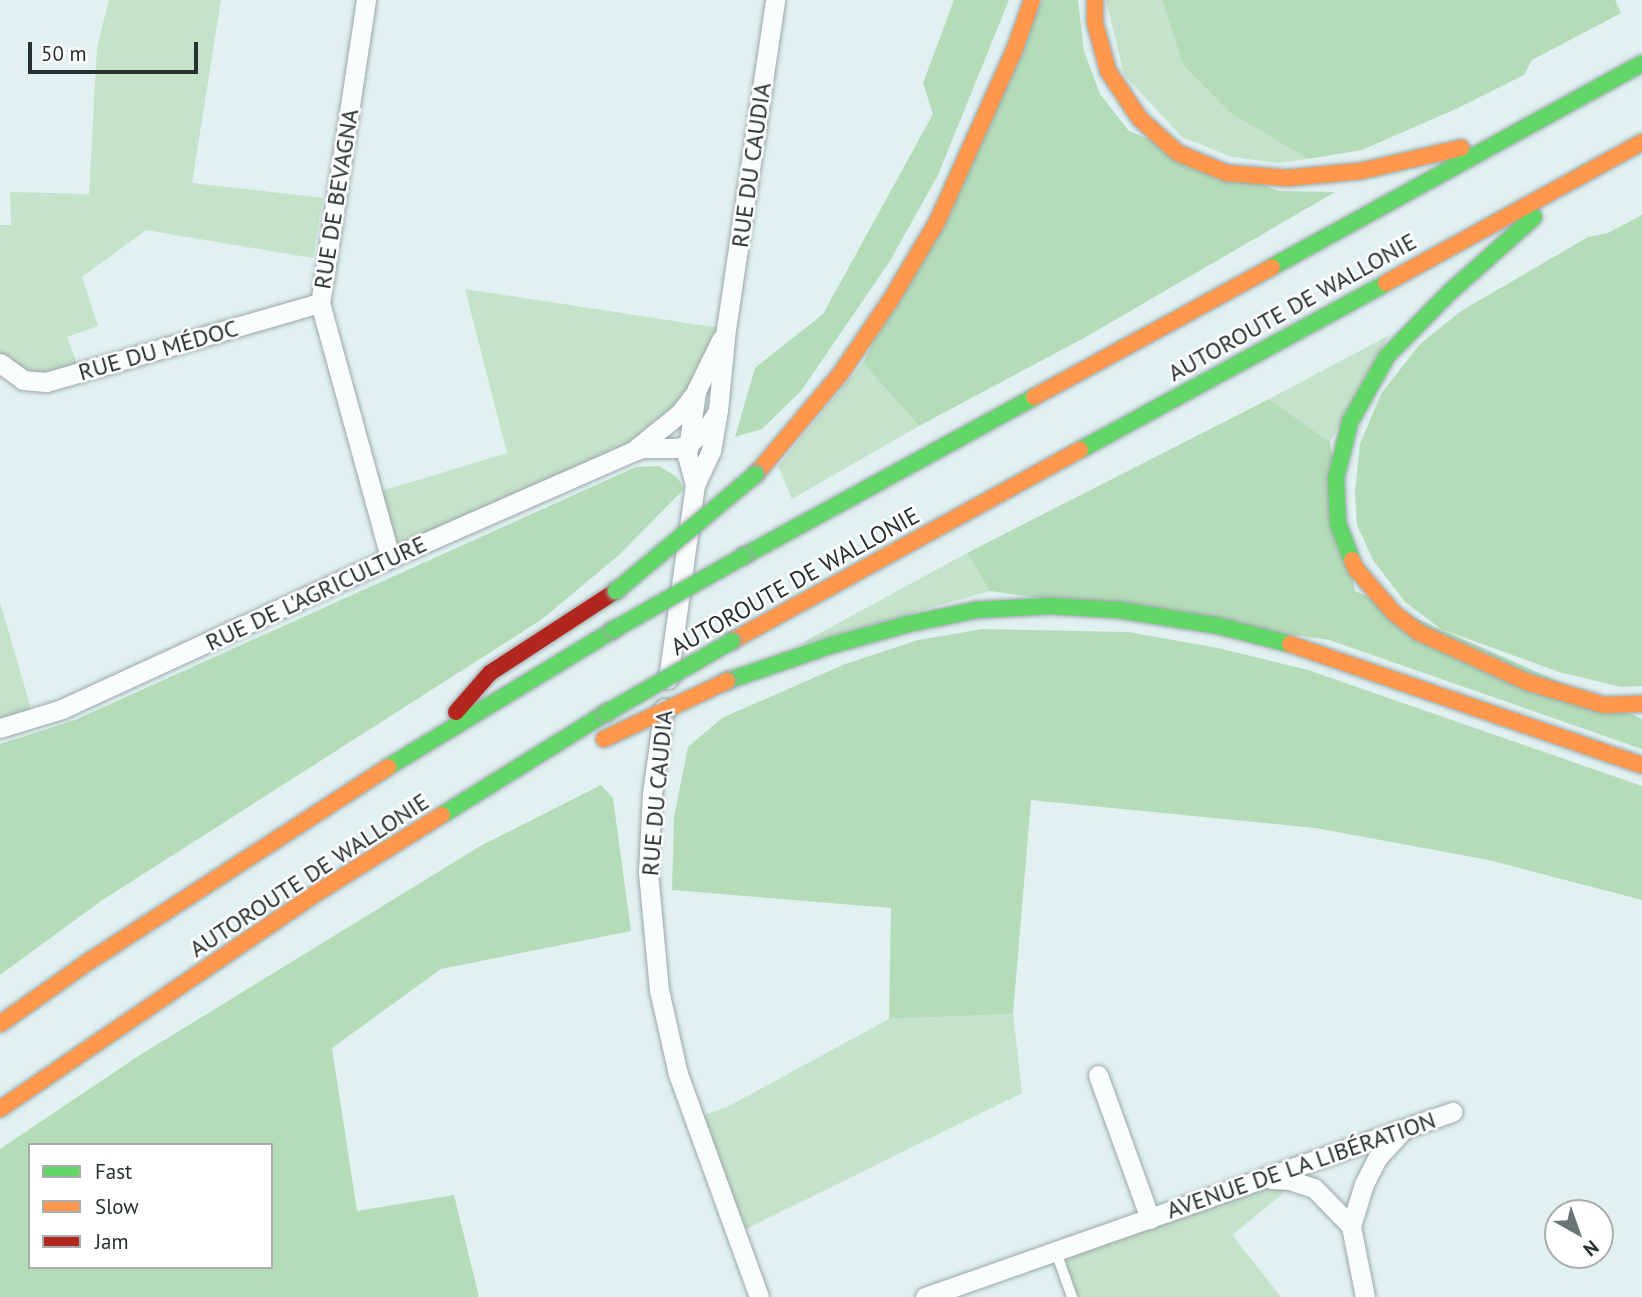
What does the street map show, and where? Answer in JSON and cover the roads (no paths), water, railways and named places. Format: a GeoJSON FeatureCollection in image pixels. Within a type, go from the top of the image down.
{"type":"FeatureCollection","features":[{"type":"Feature","properties":{"kind":"highway"},"geometry":{"type":"LineString","coordinates":[[431,739],[491,673],[616,591],[755,474],[841,373],[890,300],[937,222],[1014,51],[1032,0]]}},
{"type":"Feature","properties":{"kind":"highway"},"geometry":{"type":"LineString","coordinates":[[1095,0],[1095,23],[1108,71],[1140,119],[1178,153],[1226,173],[1287,178],[1361,171],[1503,138]]}},
{"type":"Feature","properties":{"kind":"highway","name":"AUTOROUTE DE WALLONIE"},"geometry":{"type":"LineString","coordinates":[[0,1024],[88,962],[431,739],[613,631],[744,556],[1642,64]]}},
{"type":"Feature","properties":{"kind":"highway","name":"AUTOROUTE DE WALLONIE"},"geometry":{"type":"LineString","coordinates":[[0,1110],[323,889],[606,713],[1642,142]]}},
{"type":"Feature","properties":{"kind":"highway"},"geometry":{"type":"LineString","coordinates":[[1582,174],[1451,291],[1387,356],[1350,422],[1338,465],[1335,503],[1338,524],[1356,569],[1394,613],[1418,632],[1527,682],[1604,705],[1642,704]]}},
{"type":"Feature","properties":{"kind":"highway"},"geometry":{"type":"LineString","coordinates":[[571,737],[604,739],[727,681],[832,645],[908,624],[976,610],[1051,606],[1119,610],[1219,626],[1315,652],[1642,765]]}},
{"type":"Feature","properties":{"kind":"street","name":"RUE DE BEVAGNA"},"geometry":{"type":"LineString","coordinates":[[366,0],[320,303],[390,558]]}},
{"type":"Feature","properties":{"kind":"street","name":"RUE DU CAUDIA"},"geometry":{"type":"LineString","coordinates":[[692,477],[711,451],[726,329],[775,0]]}},
{"type":"Feature","properties":{"kind":"street","name":"RUE DU MÉDOC"},"geometry":{"type":"LineString","coordinates":[[0,363],[23,380],[46,382],[320,303]]}},
{"type":"Feature","properties":{"kind":"street","name":"RUE DU CAUDIA"},"geometry":{"type":"LineString","coordinates":[[726,329],[696,391],[692,477],[649,832],[652,947],[678,1074],[759,1297]]}},
{"type":"Feature","properties":{"kind":"street","name":"RUE DE L'AGRICULTURE"},"geometry":{"type":"LineString","coordinates":[[631,452],[669,423],[696,391]]}},
{"type":"Feature","properties":{"kind":"street"},"geometry":{"type":"LineString","coordinates":[[694,433],[718,410]]}},
{"type":"Feature","properties":{"kind":"street"},"geometry":{"type":"LineString","coordinates":[[669,423],[687,420],[694,433],[711,451]]}},
{"type":"Feature","properties":{"kind":"street","name":"RUE DE L'AGRICULTURE"},"geometry":{"type":"LineString","coordinates":[[0,729],[62,709],[390,558],[631,452],[643,448],[678,448],[694,433]]}},
{"type":"Feature","properties":{"kind":"street"},"geometry":{"type":"LineString","coordinates":[[655,449],[678,459],[692,477]]}},
{"type":"Feature","properties":{"kind":"street","name":"AVENUE DE LA LIBÉRATION"},"geometry":{"type":"LineString","coordinates":[[1098,1075],[1150,1219]]}},
{"type":"Feature","properties":{"kind":"street","name":"AVENUE DE LA LIBÉRATION"},"geometry":{"type":"LineString","coordinates":[[925,1297],[1452,1112]]}},
{"type":"Feature","properties":{"kind":"street"},"geometry":{"type":"LineString","coordinates":[[1365,1297],[1351,1226],[1364,1184],[1378,1157],[1404,1129]]}},
{"type":"Feature","properties":{"kind":"street"},"geometry":{"type":"LineString","coordinates":[[1265,1178],[1289,1180],[1314,1188],[1351,1226]]}},
{"type":"Feature","properties":{"kind":"lane"},"geometry":{"type":"LineString","coordinates":[[1056,1252],[1072,1297]]}}]}
